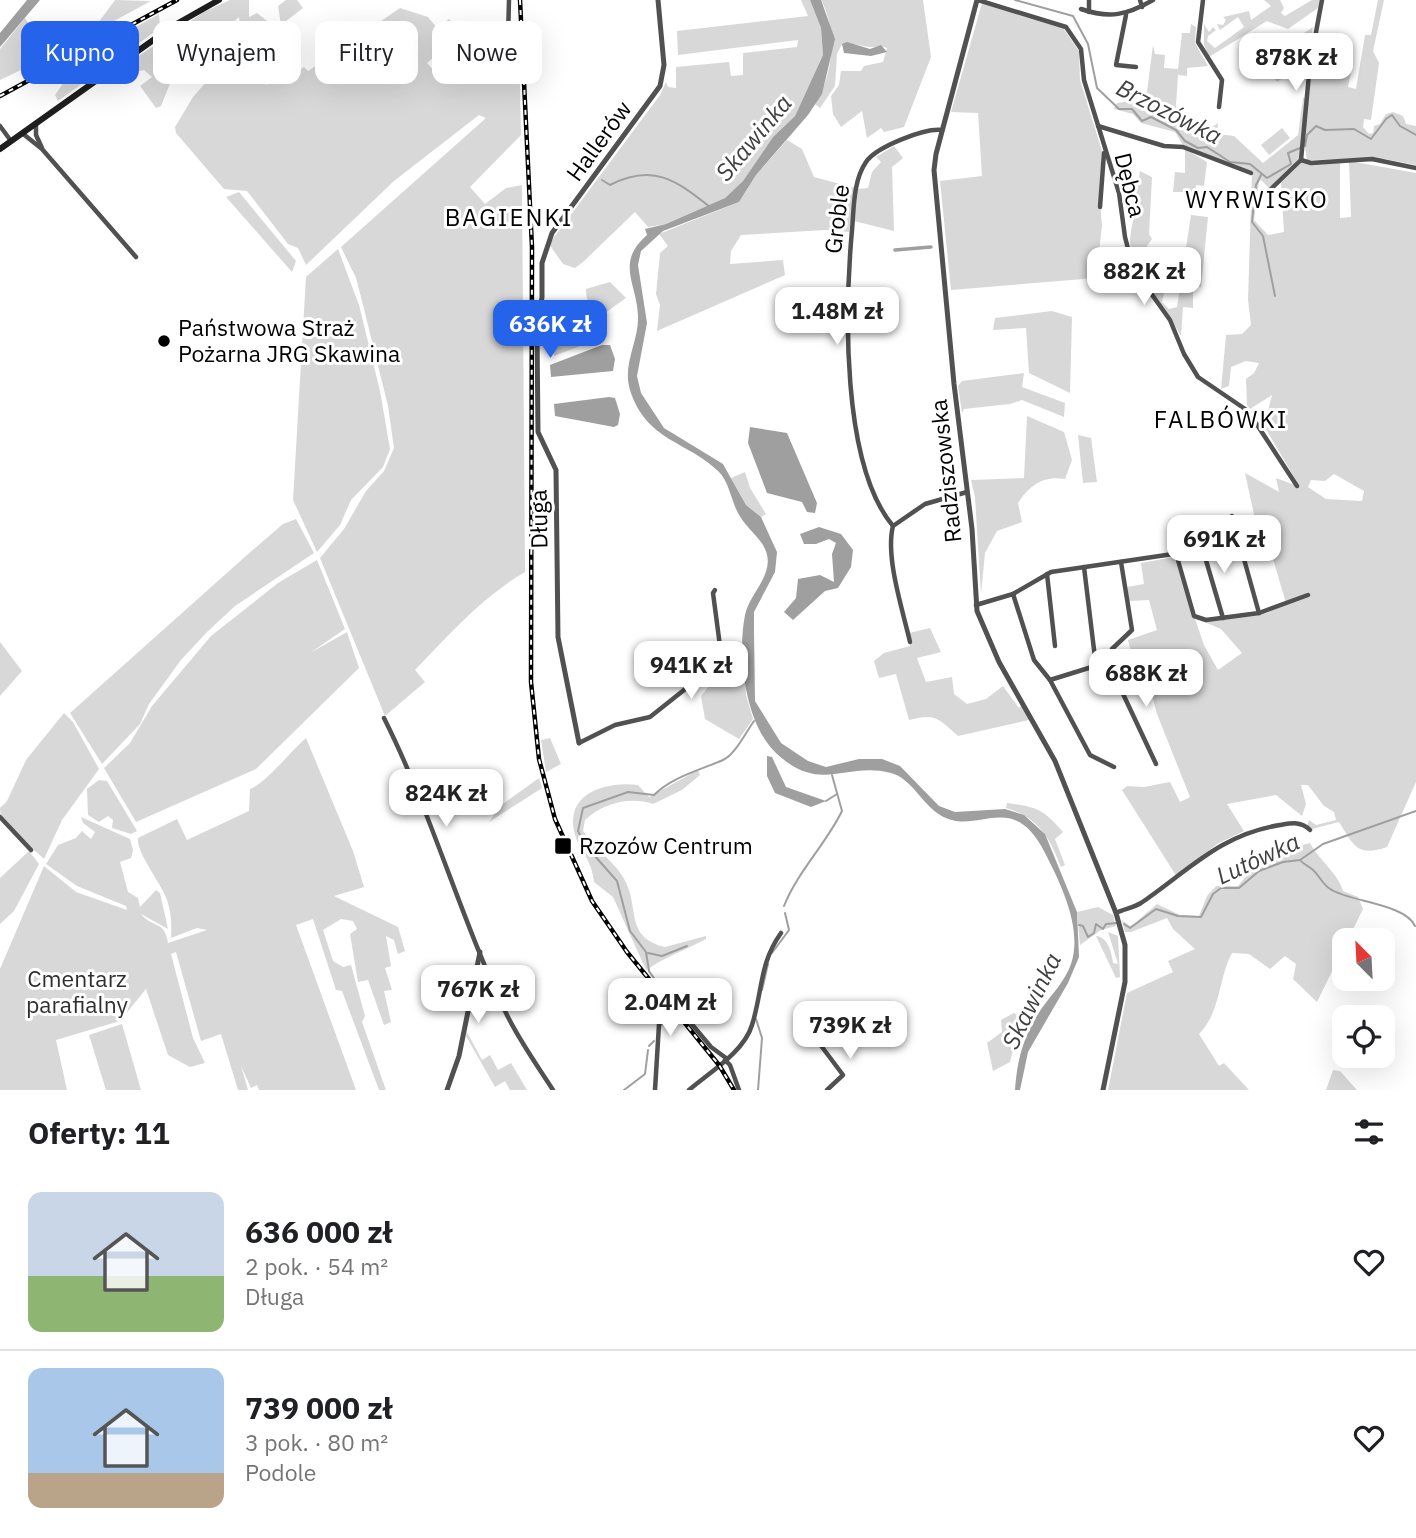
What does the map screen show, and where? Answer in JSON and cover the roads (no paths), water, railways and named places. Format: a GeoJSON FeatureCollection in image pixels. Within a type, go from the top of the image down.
{"type":"FeatureCollection","features":[{"type":"Feature","properties":{"kind":"main road"},"geometry":{"type":"LineString","coordinates":[[0,149],[179,22],[219,0]]}},
{"type":"Feature","properties":{"kind":"street"},"geometry":{"type":"LineString","coordinates":[[508,21],[509,0]]}},
{"type":"Feature","properties":{"kind":"street","name":"Hallerów"},"geometry":{"type":"LineString","coordinates":[[542,297],[543,255],[552,233],[662,81],[664,65],[658,0]]}},
{"type":"Feature","properties":{"kind":"street","name":"Dębca"},"geometry":{"type":"LineString","coordinates":[[978,0],[1070,30],[1081,49],[1084,80],[1104,152],[1119,193],[1128,251],[1141,283],[1170,320],[1184,354],[1198,377],[1248,411],[1297,486]]}},
{"type":"Feature","properties":{"kind":"street","name":"Radziszowska"},"geometry":{"type":"LineString","coordinates":[[978,0],[936,154],[935,185],[976,605],[999,662],[1055,761],[1116,912],[1125,945],[1126,968],[1103,1090]]}},
{"type":"Feature","properties":{"kind":"street"},"geometry":{"type":"LineString","coordinates":[[1089,0],[1089,12]]}},
{"type":"Feature","properties":{"kind":"street"},"geometry":{"type":"LineString","coordinates":[[1140,0],[1142,6]]}},
{"type":"Feature","properties":{"kind":"street"},"geometry":{"type":"LineString","coordinates":[[1081,9],[1126,15],[1153,0]]}},
{"type":"Feature","properties":{"kind":"street"},"geometry":{"type":"LineString","coordinates":[[1203,0],[1198,42],[1222,80],[1219,107]]}},
{"type":"Feature","properties":{"kind":"street"},"geometry":{"type":"LineString","coordinates":[[1271,189],[1301,160],[1310,64],[1322,0]]}},
{"type":"Feature","properties":{"kind":"street"},"geometry":{"type":"LineString","coordinates":[[1126,15],[1116,65],[1136,67]]}},
{"type":"Feature","properties":{"kind":"street"},"geometry":{"type":"LineString","coordinates":[[36,123],[36,135],[42,149]]}},
{"type":"Feature","properties":{"kind":"street"},"geometry":{"type":"LineString","coordinates":[[0,126],[12,141]]}},
{"type":"Feature","properties":{"kind":"street"},"geometry":{"type":"LineString","coordinates":[[1097,126],[1155,144],[1183,147],[1251,173]]}},
{"type":"Feature","properties":{"kind":"street","name":"Groble"},"geometry":{"type":"LineString","coordinates":[[910,642],[898,587],[892,543],[893,526],[876,500],[852,402],[850,259],[856,189],[866,161],[909,136],[942,130]]}},
{"type":"Feature","properties":{"kind":"street"},"geometry":{"type":"LineString","coordinates":[[25,131],[36,135]]}},
{"type":"Feature","properties":{"kind":"street"},"geometry":{"type":"LineString","coordinates":[[25,131],[136,257]]}},
{"type":"Feature","properties":{"kind":"street"},"geometry":{"type":"LineString","coordinates":[[1100,207],[1104,152]]}},
{"type":"Feature","properties":{"kind":"street"},"geometry":{"type":"LineString","coordinates":[[1301,160],[1311,163],[1372,159],[1416,168]]}},
{"type":"Feature","properties":{"kind":"street","name":"Długa"},"geometry":{"type":"LineString","coordinates":[[542,297],[537,334],[538,432],[556,470],[558,637],[579,743]]}},
{"type":"Feature","properties":{"kind":"street"},"geometry":{"type":"LineString","coordinates":[[893,526],[925,504],[967,492]]}},
{"type":"Feature","properties":{"kind":"street"},"geometry":{"type":"LineString","coordinates":[[1232,516],[1259,612]]}},
{"type":"Feature","properties":{"kind":"street"},"geometry":{"type":"LineString","coordinates":[[1200,540],[1223,618]]}},
{"type":"Feature","properties":{"kind":"street"},"geometry":{"type":"LineString","coordinates":[[976,605],[1013,594],[1047,574],[1172,554],[1177,558],[1195,616],[1206,620],[1259,612],[1308,595]]}},
{"type":"Feature","properties":{"kind":"street"},"geometry":{"type":"LineString","coordinates":[[1122,562],[1132,630],[1112,649],[1108,662],[1156,764]]}},
{"type":"Feature","properties":{"kind":"street"},"geometry":{"type":"LineString","coordinates":[[1084,567],[1096,666]]}},
{"type":"Feature","properties":{"kind":"street"},"geometry":{"type":"LineString","coordinates":[[1047,574],[1055,646]]}},
{"type":"Feature","properties":{"kind":"street"},"geometry":{"type":"LineString","coordinates":[[579,743],[603,730],[650,717],[713,667],[720,654],[713,593],[715,590]]}},
{"type":"Feature","properties":{"kind":"street"},"geometry":{"type":"LineString","coordinates":[[1013,594],[1034,660],[1050,680],[1090,755],[1114,767]]}},
{"type":"Feature","properties":{"kind":"street"},"geometry":{"type":"LineString","coordinates":[[1050,680],[1108,662]]}},
{"type":"Feature","properties":{"kind":"street"},"geometry":{"type":"LineString","coordinates":[[384,718],[416,784],[506,1013],[553,1090]]}},
{"type":"Feature","properties":{"kind":"street"},"geometry":{"type":"LineString","coordinates":[[0,817],[31,850]]}},
{"type":"Feature","properties":{"kind":"street"},"geometry":{"type":"LineString","coordinates":[[1116,912],[1140,903],[1214,849],[1251,830],[1294,823],[1305,824],[1310,830]]}},
{"type":"Feature","properties":{"kind":"street"},"geometry":{"type":"LineString","coordinates":[[689,1090],[744,1040],[752,1025],[766,958],[781,933]]}},
{"type":"Feature","properties":{"kind":"street"},"geometry":{"type":"LineString","coordinates":[[447,1090],[459,1056],[480,952]]}},
{"type":"Feature","properties":{"kind":"street"},"geometry":{"type":"LineString","coordinates":[[655,1090],[660,1008],[656,995]]}},
{"type":"Feature","properties":{"kind":"street"},"geometry":{"type":"LineString","coordinates":[[669,997],[711,1047],[726,1059],[739,1090]]}},
{"type":"Feature","properties":{"kind":"street"},"geometry":{"type":"LineString","coordinates":[[810,1031],[843,1075],[827,1090]]}},
{"type":"Feature","properties":{"kind":"waterway","name":"Brzozówka"},"geometry":{"type":"LineString","coordinates":[[1015,0],[1073,16],[1088,44],[1097,88],[1119,109],[1132,109],[1142,121],[1151,117],[1176,130],[1185,141],[1198,148],[1207,147],[1230,162],[1250,164],[1267,178],[1291,164],[1288,153],[1300,148]]}},
{"type":"Feature","properties":{"kind":"waterway","name":"Brzozówka"},"geometry":{"type":"LineString","coordinates":[[1305,146],[1307,135],[1316,126],[1325,130],[1354,129],[1371,139],[1392,115],[1400,126],[1416,135]]}},
{"type":"Feature","properties":{"kind":"waterway"},"geometry":{"type":"LineString","coordinates":[[602,180],[610,185],[639,175],[652,175],[675,182],[710,207]]}},
{"type":"Feature","properties":{"kind":"waterway"},"geometry":{"type":"LineString","coordinates":[[1261,175],[1256,185],[1252,222],[1263,236],[1275,296]]}},
{"type":"Feature","properties":{"kind":"waterway"},"geometry":{"type":"LineString","coordinates":[[895,250],[931,247]]}},
{"type":"Feature","properties":{"kind":"waterway"},"geometry":{"type":"LineString","coordinates":[[667,997],[649,971],[646,952],[630,931],[617,881],[586,846],[578,831],[583,808],[628,792],[654,795],[678,779],[723,760],[736,748],[754,721]]}},
{"type":"Feature","properties":{"kind":"waterway"},"geometry":{"type":"LineString","coordinates":[[784,906],[842,811],[832,775]]}},
{"type":"Feature","properties":{"kind":"waterway"},"geometry":{"type":"LineString","coordinates":[[826,801],[837,794]]}},
{"type":"Feature","properties":{"kind":"waterway","name":"Lutówka"},"geometry":{"type":"LineString","coordinates":[[1124,924],[1130,928],[1156,909],[1178,916],[1201,917],[1213,894],[1221,888],[1239,888],[1259,871],[1283,862],[1300,860],[1323,844],[1416,811]]}},
{"type":"Feature","properties":{"kind":"waterway"},"geometry":{"type":"LineString","coordinates":[[1300,860],[1329,888],[1390,908],[1401,913],[1415,926]]}},
{"type":"Feature","properties":{"kind":"waterway"},"geometry":{"type":"LineString","coordinates":[[772,953],[789,930],[785,913]]}},
{"type":"Feature","properties":{"kind":"waterway","name":"Lutówka"},"geometry":{"type":"LineString","coordinates":[[1079,925],[1083,926],[1088,937],[1094,933],[1096,924],[1103,929],[1106,924],[1117,923]]}},
{"type":"Feature","properties":{"kind":"waterway"},"geometry":{"type":"LineString","coordinates":[[648,953],[662,956],[687,946]]}},
{"type":"Feature","properties":{"kind":"waterway"},"geometry":{"type":"LineString","coordinates":[[762,990],[768,964]]}},
{"type":"Feature","properties":{"kind":"waterway"},"geometry":{"type":"LineString","coordinates":[[661,1025],[672,1013]]}},
{"type":"Feature","properties":{"kind":"waterway"},"geometry":{"type":"LineString","coordinates":[[756,1019],[762,1038],[758,1090]]}},
{"type":"Feature","properties":{"kind":"waterway"},"geometry":{"type":"LineString","coordinates":[[649,1046],[654,1041]]}},
{"type":"Feature","properties":{"kind":"waterway"},"geometry":{"type":"LineString","coordinates":[[624,1090],[645,1074],[648,1050]]}},
{"type":"Feature","properties":{"kind":"railway"},"geometry":{"type":"LineString","coordinates":[[0,96],[177,0]]}},
{"type":"Feature","properties":{"kind":"railway"},"geometry":{"type":"LineString","coordinates":[[520,0],[532,247],[531,682],[539,759],[555,819],[592,901],[627,952],[719,1065],[734,1090]]}},
{"type":"Feature","properties":{"kind":"place","name":"Państwowa Straż Pożarna JRG Skawina"},"geometry":{"type":"Point","coordinates":[164,341]}},
{"type":"Feature","properties":{"kind":"place","name":"Rzozów Centrum"},"geometry":{"type":"Point","coordinates":[563,846]}},
{"type":"Feature","properties":{"kind":"district","name":"WYRWISKO"},"geometry":{"type":"Point","coordinates":[1257,200]}},
{"type":"Feature","properties":{"kind":"district","name":"BAGIENKI"},"geometry":{"type":"Point","coordinates":[509,218]}},
{"type":"Feature","properties":{"kind":"district","name":"FALBÓWKI"},"geometry":{"type":"Point","coordinates":[1221,420]}},
{"type":"Feature","properties":{"kind":"water label","name":"Skawinka"},"geometry":{"type":"Point","coordinates":[754,138]}},
{"type":"Feature","properties":{"kind":"water label","name":"Skawinka"},"geometry":{"type":"Point","coordinates":[1032,1001]}},
{"type":"Feature","properties":{"kind":"park label","name":"Cmentarz parafialny"},"geometry":{"type":"Point","coordinates":[77,992]}}]}
